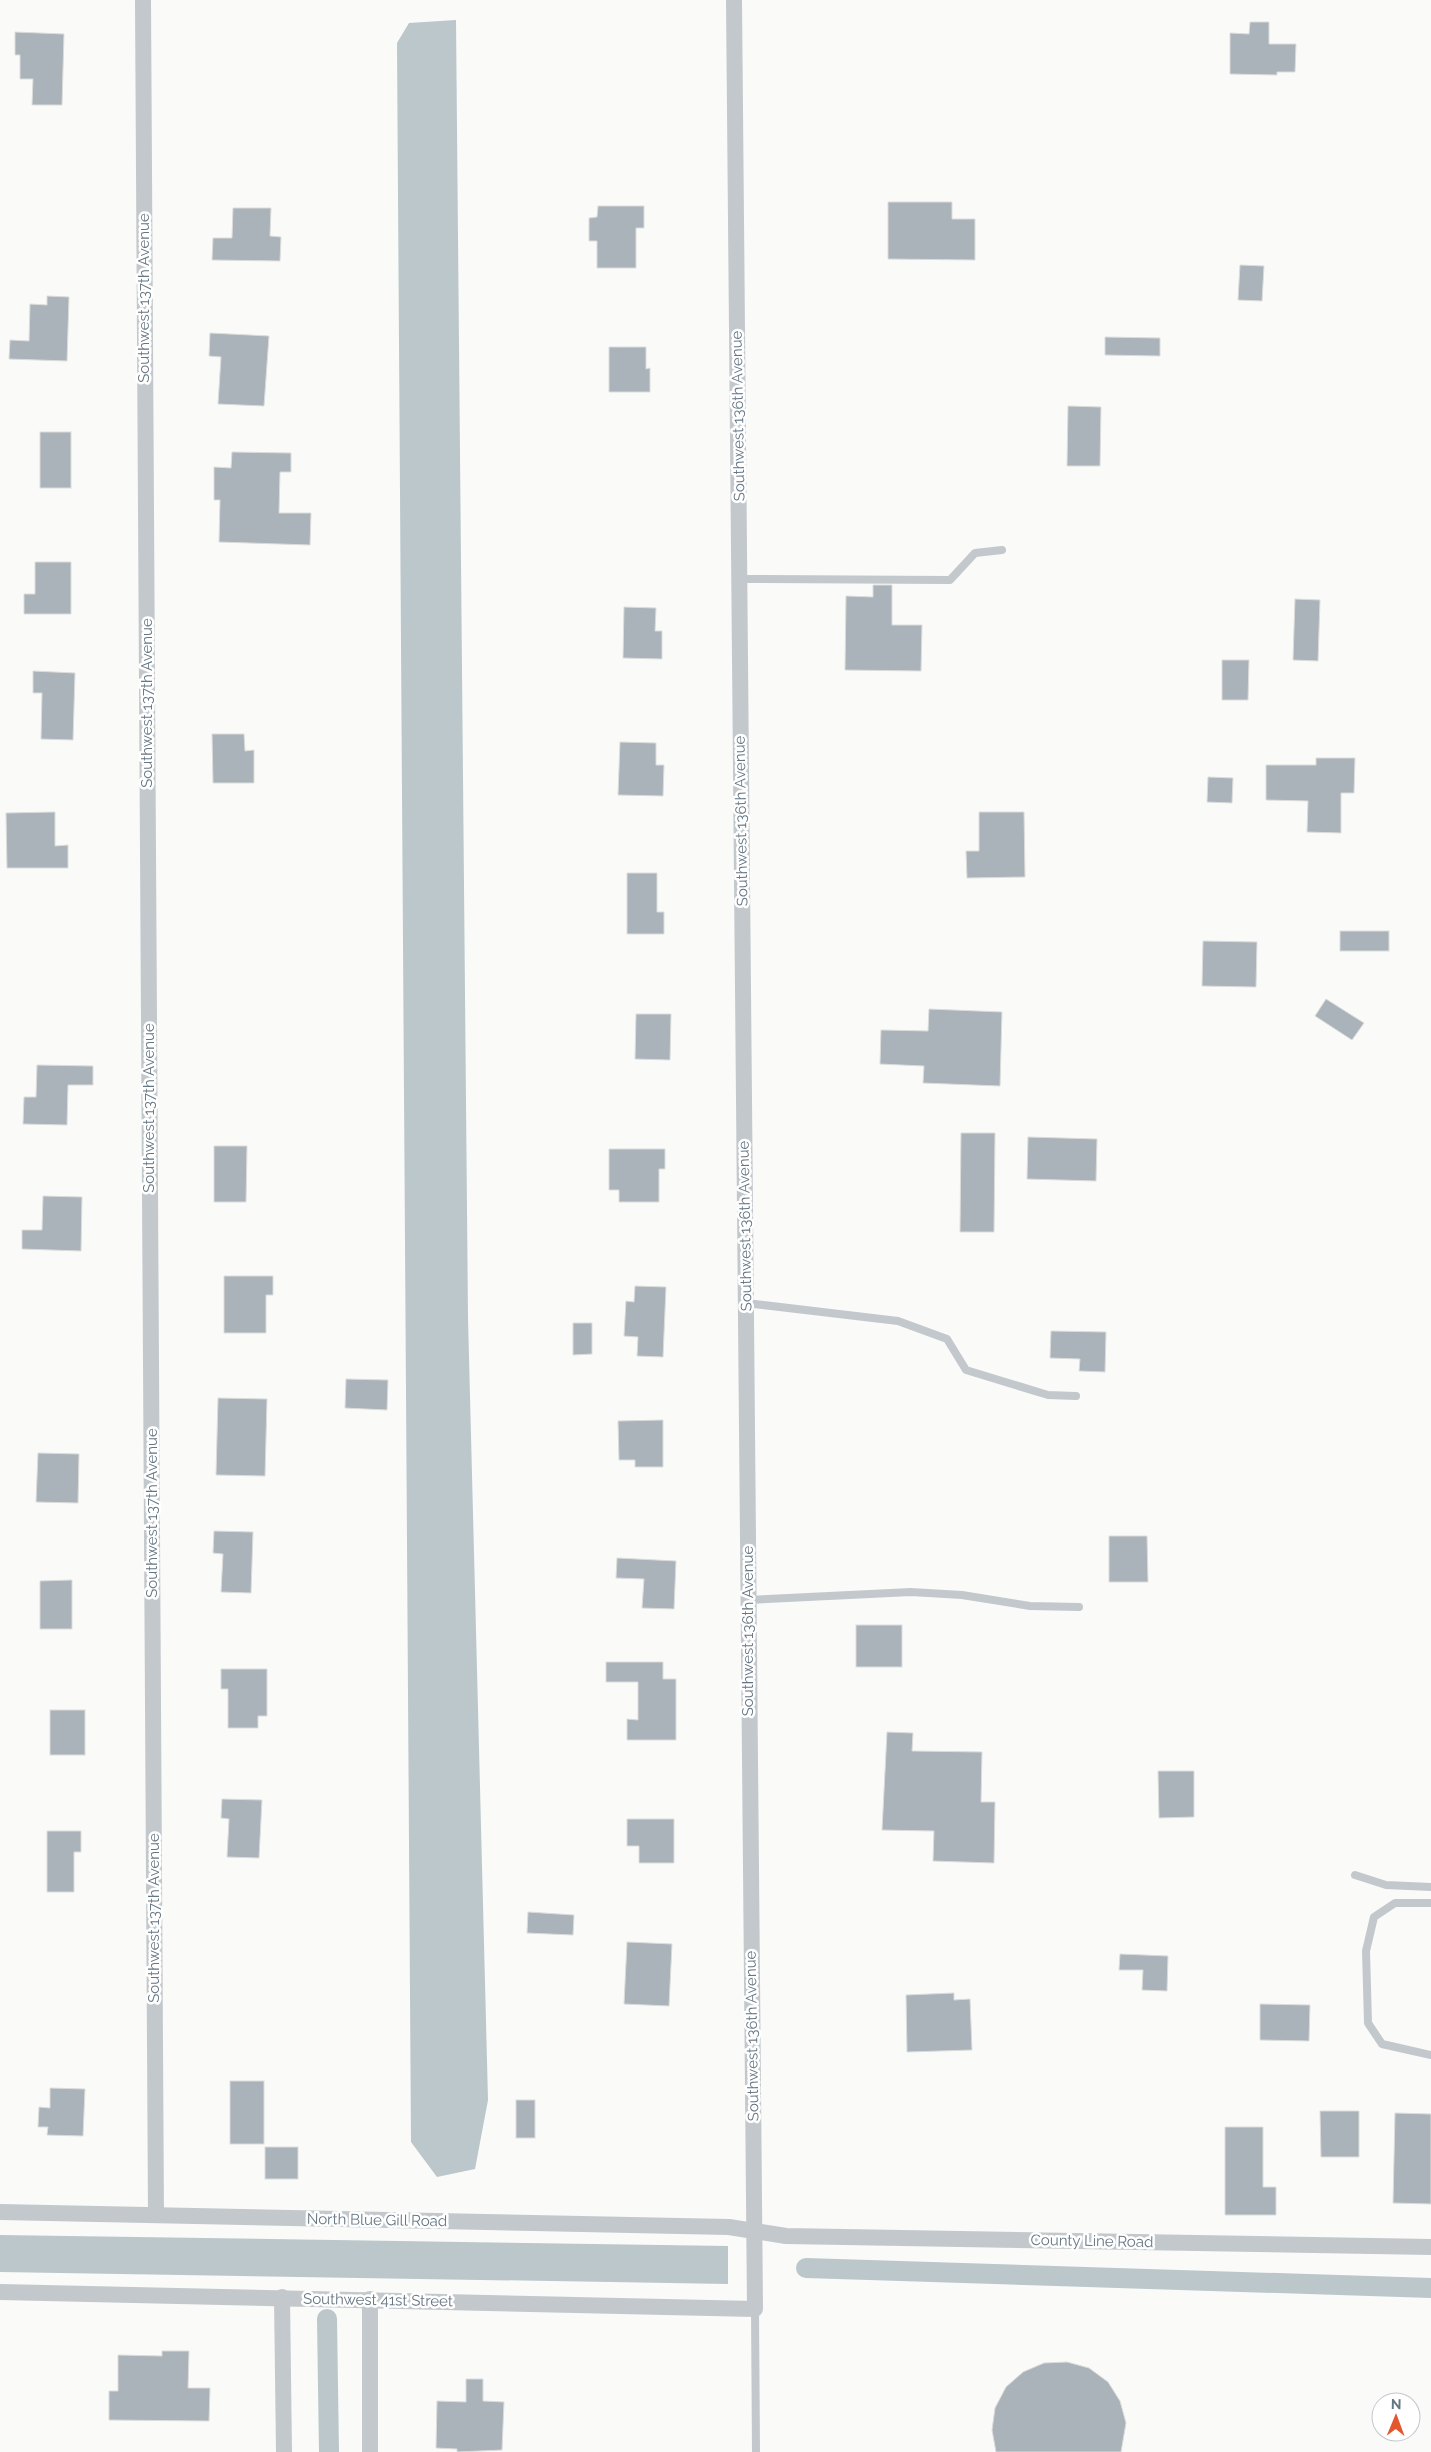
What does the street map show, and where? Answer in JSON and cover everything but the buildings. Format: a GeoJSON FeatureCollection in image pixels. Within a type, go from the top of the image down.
{"type":"FeatureCollection","features":[{"type":"Feature","properties":{"kind":"street","name":"Southwest 137th Avenue"},"geometry":{"type":"LineString","coordinates":[[143,0],[156,2215]]}},
{"type":"Feature","properties":{"kind":"street","name":"Southwest 136th Avenue"},"geometry":{"type":"LineString","coordinates":[[734,0],[755,2309]]}},
{"type":"Feature","properties":{"kind":"street","name":"North Blue Gill Road"},"geometry":{"type":"LineString","coordinates":[[0,2212],[719,2227],[754,2230]]}},
{"type":"Feature","properties":{"kind":"street","name":"County Line Road"},"geometry":{"type":"LineString","coordinates":[[754,2230],[786,2236],[1431,2247]]}},
{"type":"Feature","properties":{"kind":"street","name":"Southwest 41st Street"},"geometry":{"type":"LineString","coordinates":[[0,2292],[755,2309]]}},
{"type":"Feature","properties":{"kind":"street"},"geometry":{"type":"LineString","coordinates":[[282,2298],[284,2452]]}},
{"type":"Feature","properties":{"kind":"street"},"geometry":{"type":"LineString","coordinates":[[370,2299],[370,2452]]}},
{"type":"Feature","properties":{"kind":"lane"},"geometry":{"type":"LineString","coordinates":[[739,578],[950,580],[974,553],[1002,550]]}},
{"type":"Feature","properties":{"kind":"lane"},"geometry":{"type":"LineString","coordinates":[[746,1304],[898,1321],[947,1339],[966,1370],[1048,1395],[1076,1396]]}},
{"type":"Feature","properties":{"kind":"lane"},"geometry":{"type":"LineString","coordinates":[[748,1600],[911,1592],[962,1595],[1030,1606],[1079,1607]]}},
{"type":"Feature","properties":{"kind":"lane"},"geometry":{"type":"LineString","coordinates":[[1355,1874],[1386,1885],[1431,1887]]}},
{"type":"Feature","properties":{"kind":"lane"},"geometry":{"type":"LineString","coordinates":[[1431,1903],[1396,1902],[1374,1917],[1366,1952],[1368,2023],[1382,2044],[1431,2055]]}},
{"type":"Feature","properties":{"kind":"lane","name":"Southwest 136th Avenue"},"geometry":{"type":"LineString","coordinates":[[755,2309],[756,2452]]}},
{"type":"Feature","properties":{"kind":"shaded area"},"geometry":{"type":"Polygon","coordinates":[[[456,20],[468,1318],[488,2100],[475,2169],[437,2177],[411,2142],[397,43],[409,23],[456,20]]]}},
{"type":"Feature","properties":{"kind":"shaded area"},"geometry":{"type":"Polygon","coordinates":[[[0,2235],[728,2246],[728,2284],[0,2272],[0,2235]]]}},
{"type":"Feature","properties":{"kind":"waterway"},"geometry":{"type":"LineString","coordinates":[[806,2268],[1431,2288]]}},
{"type":"Feature","properties":{"kind":"waterway"},"geometry":{"type":"LineString","coordinates":[[327,2319],[329,2452]]}}]}
